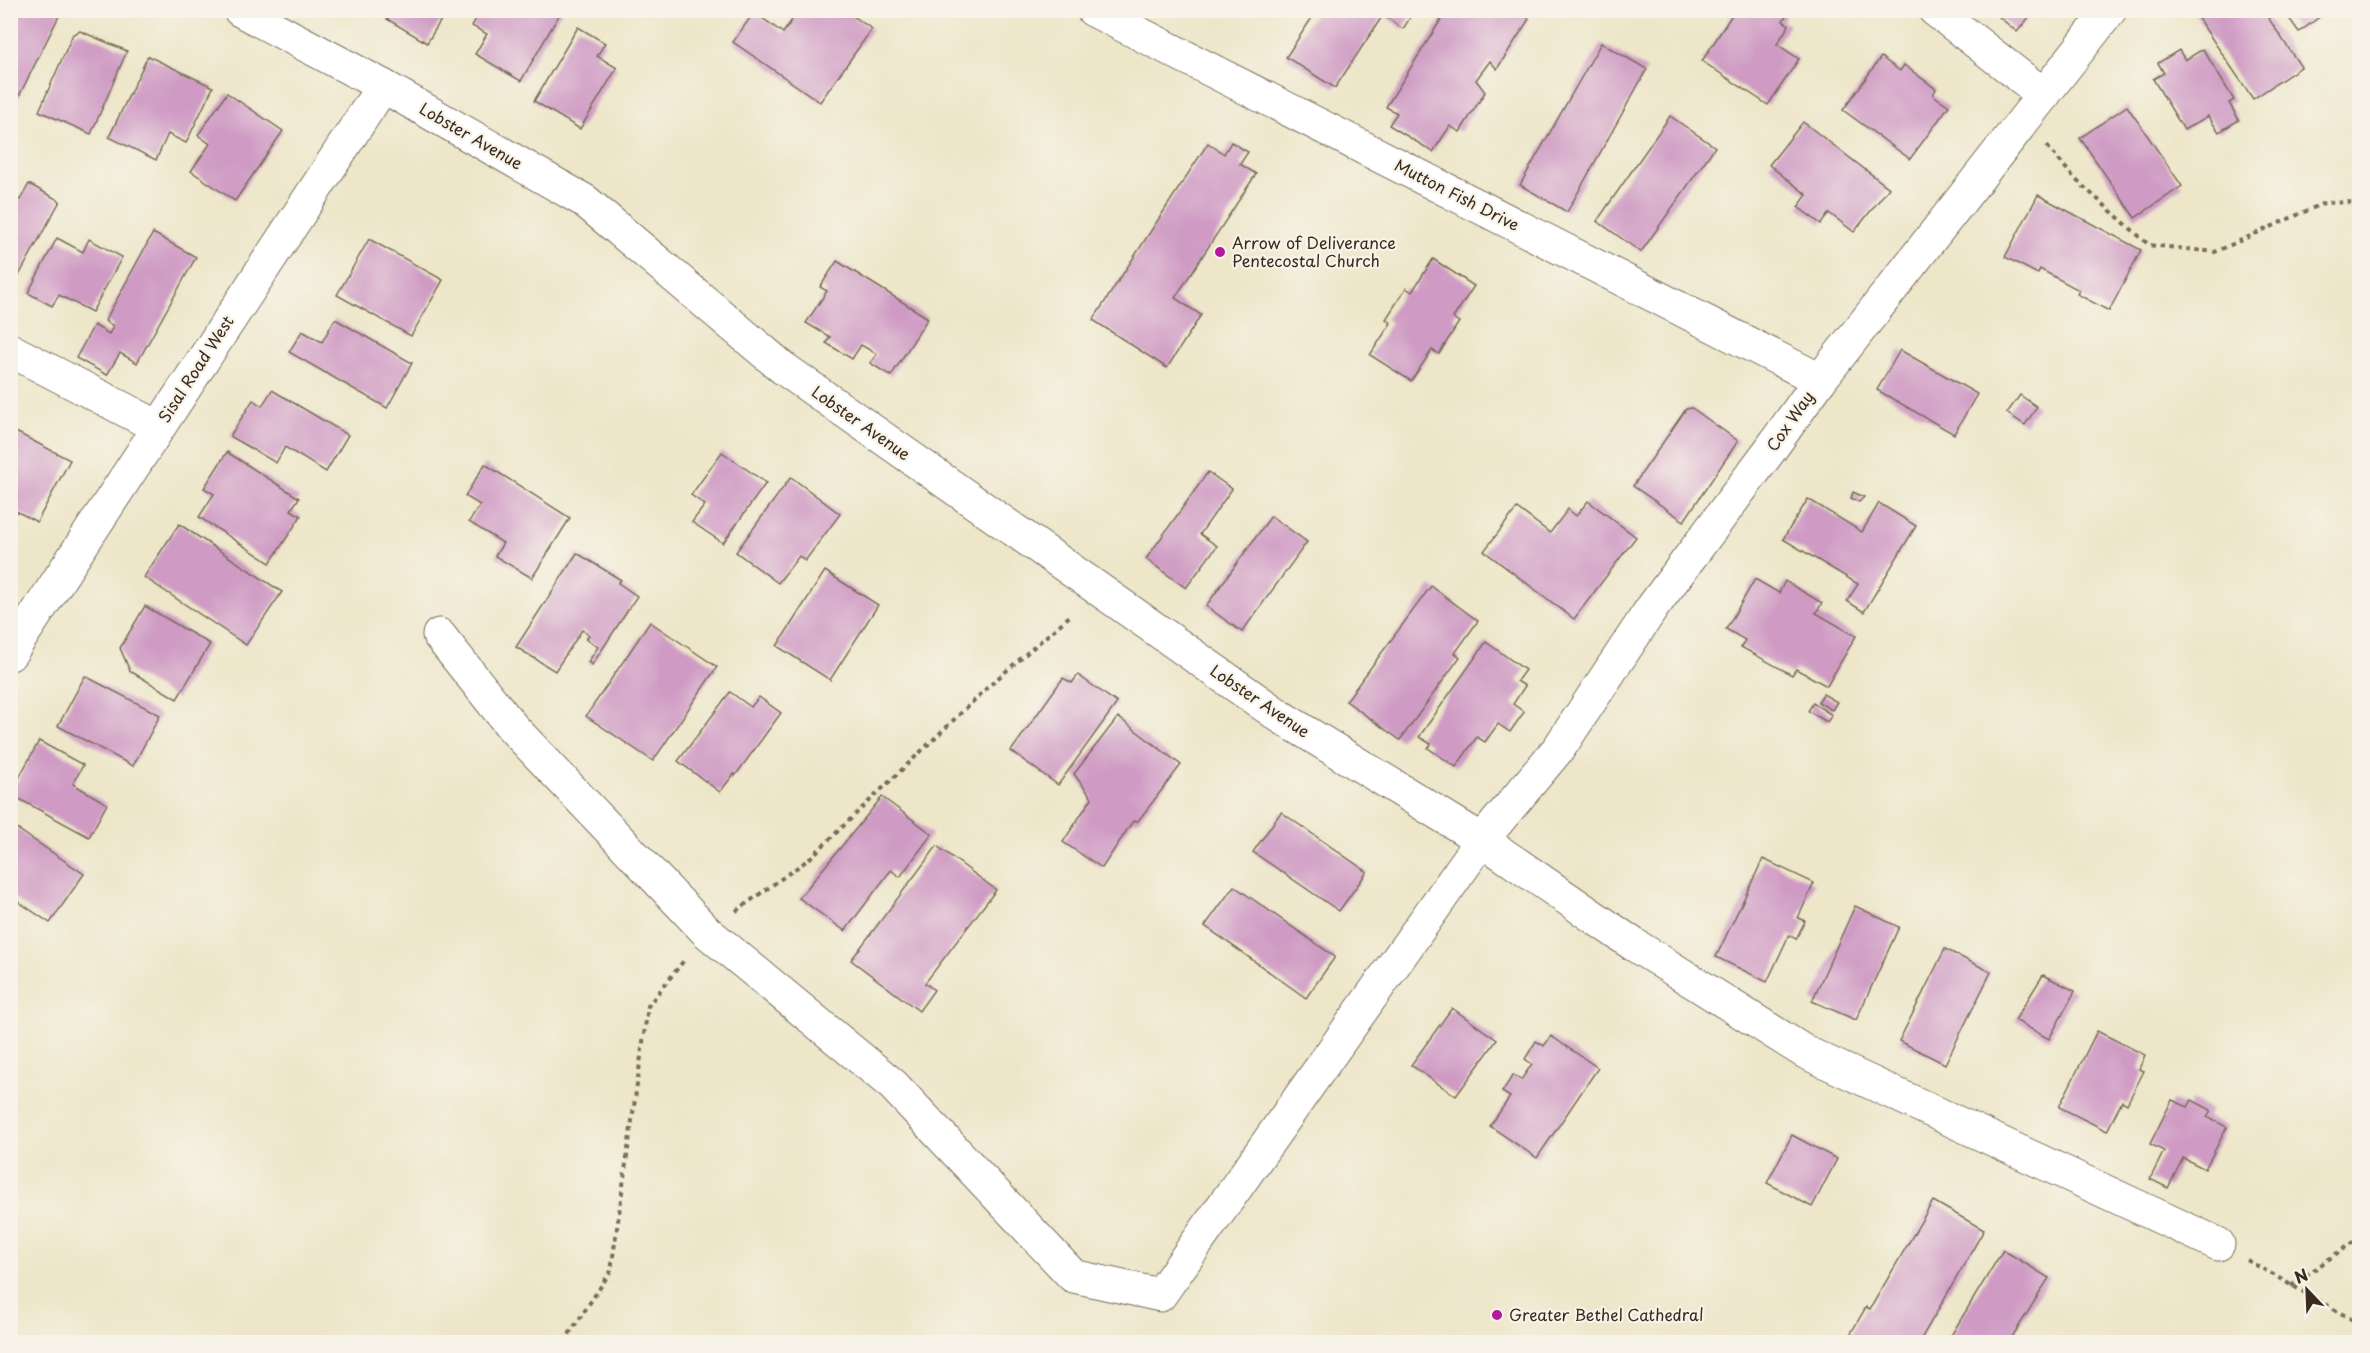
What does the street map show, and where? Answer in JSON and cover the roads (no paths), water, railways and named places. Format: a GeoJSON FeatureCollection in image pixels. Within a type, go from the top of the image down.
{"type":"FeatureCollection","features":[{"type":"Feature","properties":{"kind":"street","name":"Lobster Avenue"},"geometry":{"type":"LineString","coordinates":[[240,10],[383,86],[585,201],[783,368],[1281,717],[1482,840],[1630,943],[1805,1052],[2218,1244]]}},
{"type":"Feature","properties":{"kind":"street","name":"Mutton Fish Drive"},"geometry":{"type":"LineString","coordinates":[[1093,10],[1820,380]]}},
{"type":"Feature","properties":{"kind":"street"},"geometry":{"type":"LineString","coordinates":[[1935,10],[2035,107]]}},
{"type":"Feature","properties":{"kind":"street","name":"Cox Way"},"geometry":{"type":"LineString","coordinates":[[439,635],[513,728],[707,932],[893,1085],[1073,1276],[1160,1295],[1482,840],[1559,748],[1652,608],[1820,380],[2110,10]]}},
{"type":"Feature","properties":{"kind":"street","name":"Sisal Road West"},"geometry":{"type":"LineString","coordinates":[[10,654],[383,86]]}},
{"type":"Feature","properties":{"kind":"street"},"geometry":{"type":"LineString","coordinates":[[10,350],[158,427]]}},
{"type":"Feature","properties":{"kind":"place","name":"Arrow of Deliverance Pentecostal Church"},"geometry":{"type":"Point","coordinates":[1220,252]}},
{"type":"Feature","properties":{"kind":"place","name":"Greater Bethel Cathedral"},"geometry":{"type":"Point","coordinates":[1497,1315]}}]}
